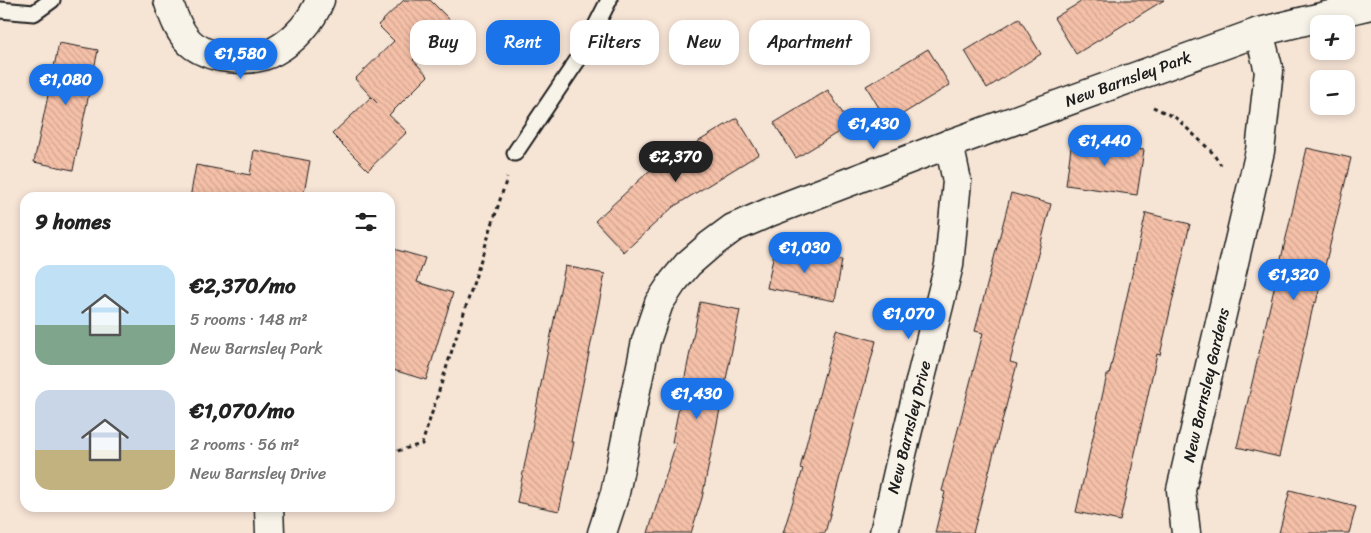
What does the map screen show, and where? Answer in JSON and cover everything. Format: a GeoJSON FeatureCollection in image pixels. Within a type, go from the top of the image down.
{"type":"FeatureCollection","features":[{"type":"Feature","properties":{"kind":"street"},"geometry":{"type":"LineString","coordinates":[[168,0],[176,23],[193,45],[209,54],[230,59],[253,58],[274,52],[295,36],[314,15],[320,0]]}},
{"type":"Feature","properties":{"kind":"street","name":"New Barnsley Park"},"geometry":{"type":"LineString","coordinates":[[602,533],[615,493],[646,341],[659,303],[688,264],[733,228],[770,212],[949,144],[1259,32],[1311,9],[1371,4]]}},
{"type":"Feature","properties":{"kind":"street","name":"New Barnsley Gardens"},"geometry":{"type":"LineString","coordinates":[[1186,533],[1181,490],[1260,151],[1269,72],[1259,32]]}},
{"type":"Feature","properties":{"kind":"street","name":"New Barnsley Drive"},"geometry":{"type":"LineString","coordinates":[[884,533],[949,265],[957,181],[949,144]]}},
{"type":"Feature","properties":{"kind":"street"},"geometry":{"type":"LineString","coordinates":[[269,512],[270,533]]}},
{"type":"Feature","properties":{"kind":"lane"},"geometry":{"type":"LineString","coordinates":[[0,10],[34,13],[52,0]]}},
{"type":"Feature","properties":{"kind":"lane"},"geometry":{"type":"LineString","coordinates":[[515,153],[581,55],[609,0]]}},
{"type":"Feature","properties":{"kind":"path"},"geometry":{"type":"LineString","coordinates":[[1111,86],[1176,118],[1211,151],[1248,202]]}},
{"type":"Feature","properties":{"kind":"path"},"geometry":{"type":"LineString","coordinates":[[395,452],[422,444],[515,153]]}},
{"type":"Feature","properties":{"kind":"building"},"geometry":{"type":"Polygon","coordinates":[[[404,0],[430,0],[450,20],[410,20],[410,65],[418,65],[428,76],[389,115],[407,132],[368,170],[332,134],[371,97],[377,103],[355,79],[394,41],[378,25],[404,0]]]}},
{"type":"Feature","properties":{"kind":"building"},"geometry":{"type":"Polygon","coordinates":[[[1084,0],[1164,0],[1076,54],[1054,18],[1084,0]]]}},
{"type":"Feature","properties":{"kind":"building"},"geometry":{"type":"Polygon","coordinates":[[[1019,18],[1041,54],[987,88],[965,51],[1019,18]]]}},
{"type":"Feature","properties":{"kind":"building"},"geometry":{"type":"Polygon","coordinates":[[[59,43],[98,50],[73,170],[34,162],[59,43]]]}},
{"type":"Feature","properties":{"kind":"building"},"geometry":{"type":"Polygon","coordinates":[[[928,49],[950,85],[888,123],[866,86],[928,49]]]}},
{"type":"Feature","properties":{"kind":"building"},"geometry":{"type":"Polygon","coordinates":[[[828,90],[850,125],[796,158],[774,123],[828,90]]]}},
{"type":"Feature","properties":{"kind":"building"},"geometry":{"type":"Polygon","coordinates":[[[737,118],[759,154],[673,207],[624,252],[595,221],[648,172],[737,118]]]}},
{"type":"Feature","properties":{"kind":"building"},"geometry":{"type":"Polygon","coordinates":[[[1072,140],[1144,150],[1137,195],[1066,185],[1072,140]]]}},
{"type":"Feature","properties":{"kind":"building"},"geometry":{"type":"Polygon","coordinates":[[[1307,148],[1351,158],[1316,303],[1314,302],[1279,457],[1237,447],[1307,148]]]}},
{"type":"Feature","properties":{"kind":"building"},"geometry":{"type":"Polygon","coordinates":[[[254,150],[310,161],[304,192],[191,192],[196,165],[250,175],[254,150]]]}},
{"type":"Feature","properties":{"kind":"building"},"geometry":{"type":"Polygon","coordinates":[[[1011,193],[1051,204],[1010,362],[1017,364],[973,533],[935,533],[945,492],[942,491],[983,333],[975,331],[1011,193]]]}},
{"type":"Feature","properties":{"kind":"building"},"geometry":{"type":"Polygon","coordinates":[[[1146,213],[1190,224],[1160,355],[1157,354],[1120,521],[1076,512],[1146,213]]]}},
{"type":"Feature","properties":{"kind":"building"},"geometry":{"type":"Polygon","coordinates":[[[775,248],[842,260],[835,301],[767,288],[775,248]]]}},
{"type":"Feature","properties":{"kind":"building"},"geometry":{"type":"Polygon","coordinates":[[[395,249],[425,258],[417,282],[453,293],[426,380],[395,371],[395,249]]]}},
{"type":"Feature","properties":{"kind":"building"},"geometry":{"type":"Polygon","coordinates":[[[565,266],[605,274],[571,442],[574,442],[559,511],[517,502],[565,266]]]}},
{"type":"Feature","properties":{"kind":"building"},"geometry":{"type":"Polygon","coordinates":[[[700,302],[740,310],[702,498],[691,533],[648,533],[676,443],[672,442],[700,302]]]}},
{"type":"Feature","properties":{"kind":"building"},"geometry":{"type":"Polygon","coordinates":[[[836,330],[876,341],[825,533],[783,533],[803,469],[800,468],[836,330]]]}},
{"type":"Feature","properties":{"kind":"building"},"geometry":{"type":"Polygon","coordinates":[[[1290,490],[1356,507],[1349,533],[1279,533],[1290,490]]]}}]}
